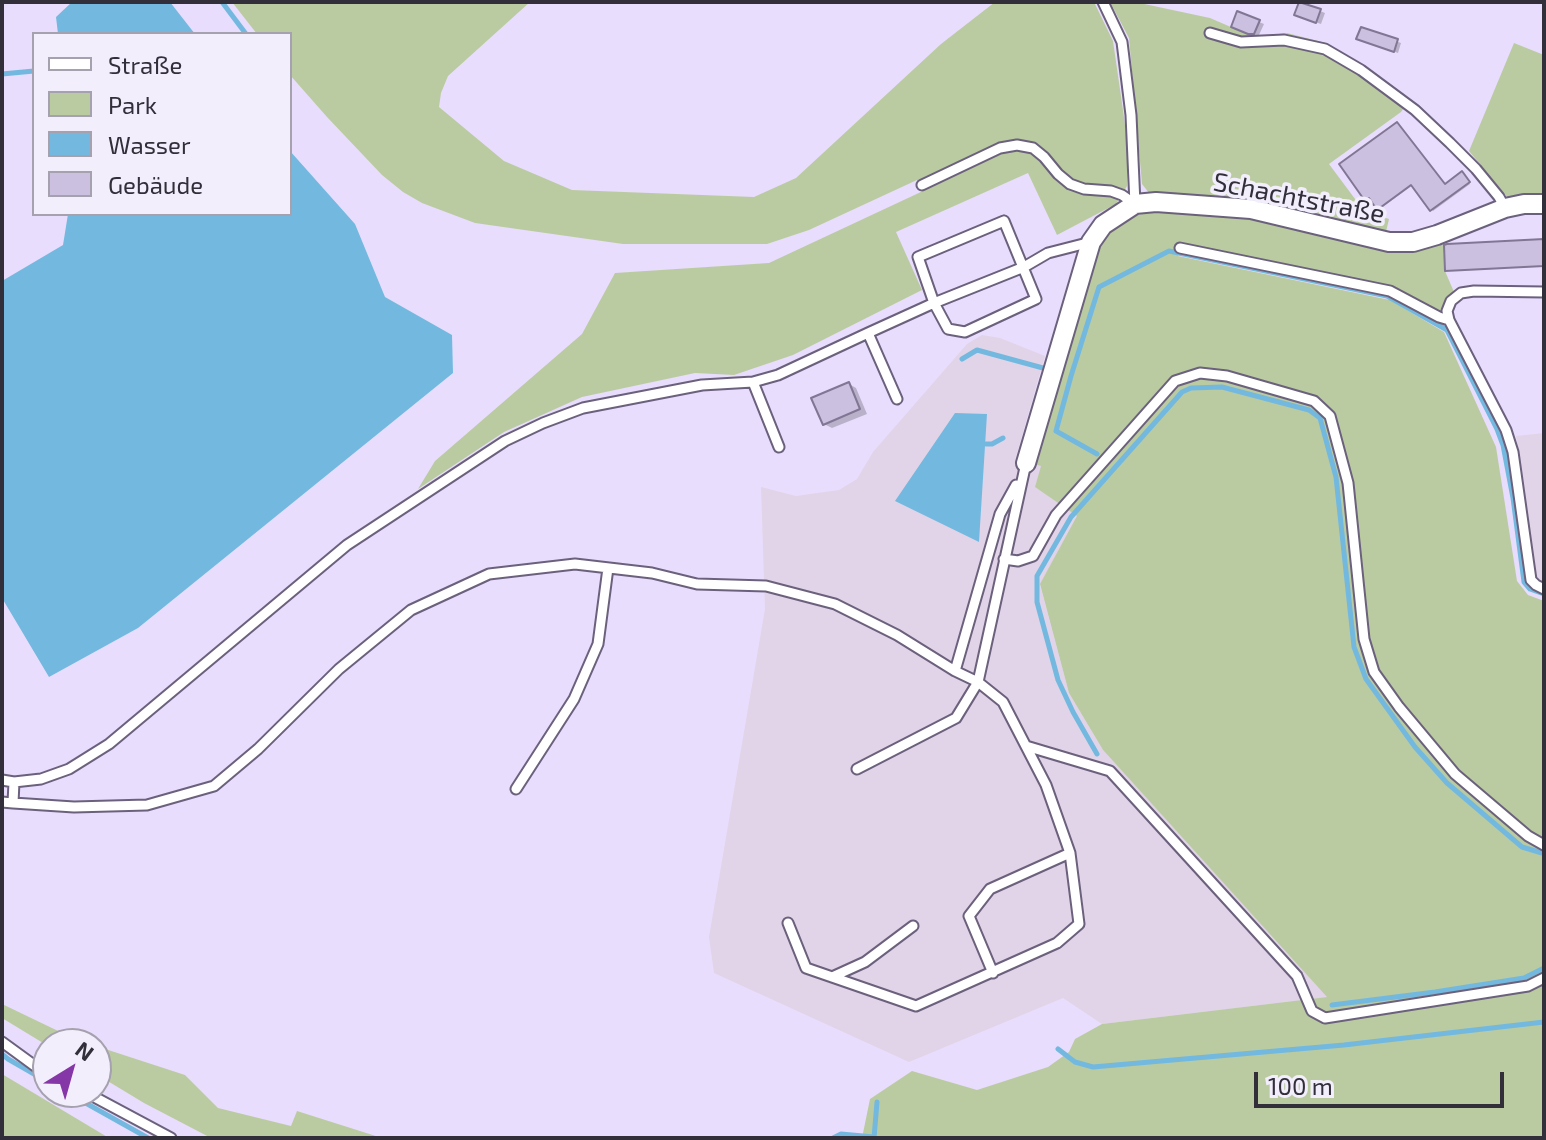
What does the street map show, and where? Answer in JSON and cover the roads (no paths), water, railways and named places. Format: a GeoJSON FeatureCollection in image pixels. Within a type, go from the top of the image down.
{"type":"FeatureCollection","features":[{"type":"Feature","properties":{"kind":"street","name":"Schachtstraße"},"geometry":{"type":"LineString","coordinates":[[1135,204],[1156,202],[1251,209],[1389,242],[1413,242],[1505,208],[1544,204]]}},
{"type":"Feature","properties":{"kind":"street"},"geometry":{"type":"LineString","coordinates":[[1024,469],[1091,242],[1103,225],[1135,204]]}},
{"type":"Feature","properties":{"kind":"lane"},"geometry":{"type":"LineString","coordinates":[[1103,2],[1122,42],[1131,115],[1135,204]]}},
{"type":"Feature","properties":{"kind":"lane"},"geometry":{"type":"LineString","coordinates":[[1210,33],[1241,42],[1284,40],[1325,49],[1361,70],[1391,90],[1450,143],[1476,169],[1505,208]]}},
{"type":"Feature","properties":{"kind":"lane"},"geometry":{"type":"LineString","coordinates":[[922,185],[1000,148],[1017,145],[1033,148],[1070,184],[1084,189],[1111,191],[1135,204]]}},
{"type":"Feature","properties":{"kind":"lane"},"geometry":{"type":"LineString","coordinates":[[1004,221],[1036,299],[965,332],[948,329],[934,303],[918,257],[1004,221]]}},
{"type":"Feature","properties":{"kind":"lane"},"geometry":{"type":"LineString","coordinates":[[2,780],[41,779],[69,769],[109,744],[347,545],[505,441],[583,408],[702,385],[753,382],[778,375],[934,303],[1024,267],[1048,253],[1091,242]]}},
{"type":"Feature","properties":{"kind":"lane"},"geometry":{"type":"LineString","coordinates":[[1180,248],[1390,291],[1449,320]]}},
{"type":"Feature","properties":{"kind":"lane"},"geometry":{"type":"LineString","coordinates":[[1544,292],[1461,293],[1451,301],[1447,311],[1506,430],[1513,452],[1531,580],[1544,589]]}},
{"type":"Feature","properties":{"kind":"lane"},"geometry":{"type":"LineString","coordinates":[[868,333],[897,399]]}},
{"type":"Feature","properties":{"kind":"lane"},"geometry":{"type":"LineString","coordinates":[[1004,559],[1018,561],[1033,556],[1056,515],[1175,381],[1200,373],[1227,376],[1314,401],[1330,416],[1348,483],[1364,639],[1374,672],[1455,774],[1528,836],[1544,845]]}},
{"type":"Feature","properties":{"kind":"lane"},"geometry":{"type":"LineString","coordinates":[[753,382],[779,447]]}},
{"type":"Feature","properties":{"kind":"lane"},"geometry":{"type":"LineString","coordinates":[[857,769],[956,718],[978,682],[1024,469]]}},
{"type":"Feature","properties":{"kind":"lane"},"geometry":{"type":"LineString","coordinates":[[955,671],[1000,514],[1024,469]]}},
{"type":"Feature","properties":{"kind":"lane"},"geometry":{"type":"LineString","coordinates":[[14,782],[8,802],[74,807],[147,805],[214,786],[258,749],[339,669],[411,610],[489,574],[575,564],[652,573],[697,584],[766,586],[835,604],[897,635],[978,682],[1003,702],[1046,785],[1070,853],[1079,924],[1057,943],[916,1006],[806,968],[788,923]]}},
{"type":"Feature","properties":{"kind":"lane"},"geometry":{"type":"LineString","coordinates":[[516,789],[574,699],[598,644],[608,568]]}},
{"type":"Feature","properties":{"kind":"lane"},"geometry":{"type":"LineString","coordinates":[[1026,746],[1110,771],[1297,976],[1312,1011],[1325,1018],[1528,986],[1544,978]]}},
{"type":"Feature","properties":{"kind":"lane"},"geometry":{"type":"LineString","coordinates":[[993,973],[969,916],[990,889],[1070,853]]}},
{"type":"Feature","properties":{"kind":"lane"},"geometry":{"type":"LineString","coordinates":[[832,977],[865,962],[913,926]]}},
{"type":"Feature","properties":{"kind":"lane"},"geometry":{"type":"LineString","coordinates":[[2,1042],[32,1064]]}},
{"type":"Feature","properties":{"kind":"lane"},"geometry":{"type":"LineString","coordinates":[[112,1106],[171,1138]]}},
{"type":"Feature","properties":{"kind":"water"},"geometry":{"type":"Polygon","coordinates":[[[72,2],[170,2],[193,32],[58,32],[56,17],[72,2]]]}},
{"type":"Feature","properties":{"kind":"water"},"geometry":{"type":"Polygon","coordinates":[[[292,153],[355,224],[385,297],[452,335],[453,373],[138,628],[49,677],[2,598],[2,281],[63,245],[68,216],[292,216],[292,153]]]}},
{"type":"Feature","properties":{"kind":"water"},"geometry":{"type":"Polygon","coordinates":[[[955,413],[987,414],[979,542],[895,501],[955,413]]]}},
{"type":"Feature","properties":{"kind":"waterway"},"geometry":{"type":"LineString","coordinates":[[222,2],[244,32]]}},
{"type":"Feature","properties":{"kind":"waterway"},"geometry":{"type":"LineString","coordinates":[[2,74],[32,71]]}},
{"type":"Feature","properties":{"kind":"waterway"},"geometry":{"type":"LineString","coordinates":[[1097,454],[1056,431],[1099,287],[1169,251],[1387,296],[1447,330],[1503,445],[1524,582],[1530,589],[1544,594]]}},
{"type":"Feature","properties":{"kind":"waterway"},"geometry":{"type":"LineString","coordinates":[[962,359],[977,350],[1043,368]]}},
{"type":"Feature","properties":{"kind":"waterway"},"geometry":{"type":"LineString","coordinates":[[1097,754],[1058,680],[1037,602],[1037,576],[1071,517],[1182,392],[1191,388],[1222,387],[1309,410],[1320,418],[1336,477],[1354,647],[1366,679],[1415,747],[1447,783],[1522,847],[1542,853]]}},
{"type":"Feature","properties":{"kind":"waterway"},"geometry":{"type":"LineString","coordinates":[[986,444],[1003,438]]}},
{"type":"Feature","properties":{"kind":"waterway"},"geometry":{"type":"LineString","coordinates":[[1332,1005],[1524,978],[1544,968]]}},
{"type":"Feature","properties":{"kind":"waterway"},"geometry":{"type":"LineString","coordinates":[[1058,1049],[1075,1062],[1093,1067],[1344,1045],[1544,1022]]}},
{"type":"Feature","properties":{"kind":"waterway"},"geometry":{"type":"LineString","coordinates":[[2,1054],[32,1073]]}},
{"type":"Feature","properties":{"kind":"waterway"},"geometry":{"type":"LineString","coordinates":[[874,1138],[877,1102]]}},
{"type":"Feature","properties":{"kind":"waterway"},"geometry":{"type":"LineString","coordinates":[[95,1108],[148,1138]]}},
{"type":"Feature","properties":{"kind":"waterway"},"geometry":{"type":"LineString","coordinates":[[833,1138],[841,1134],[874,1137]]}}]}
